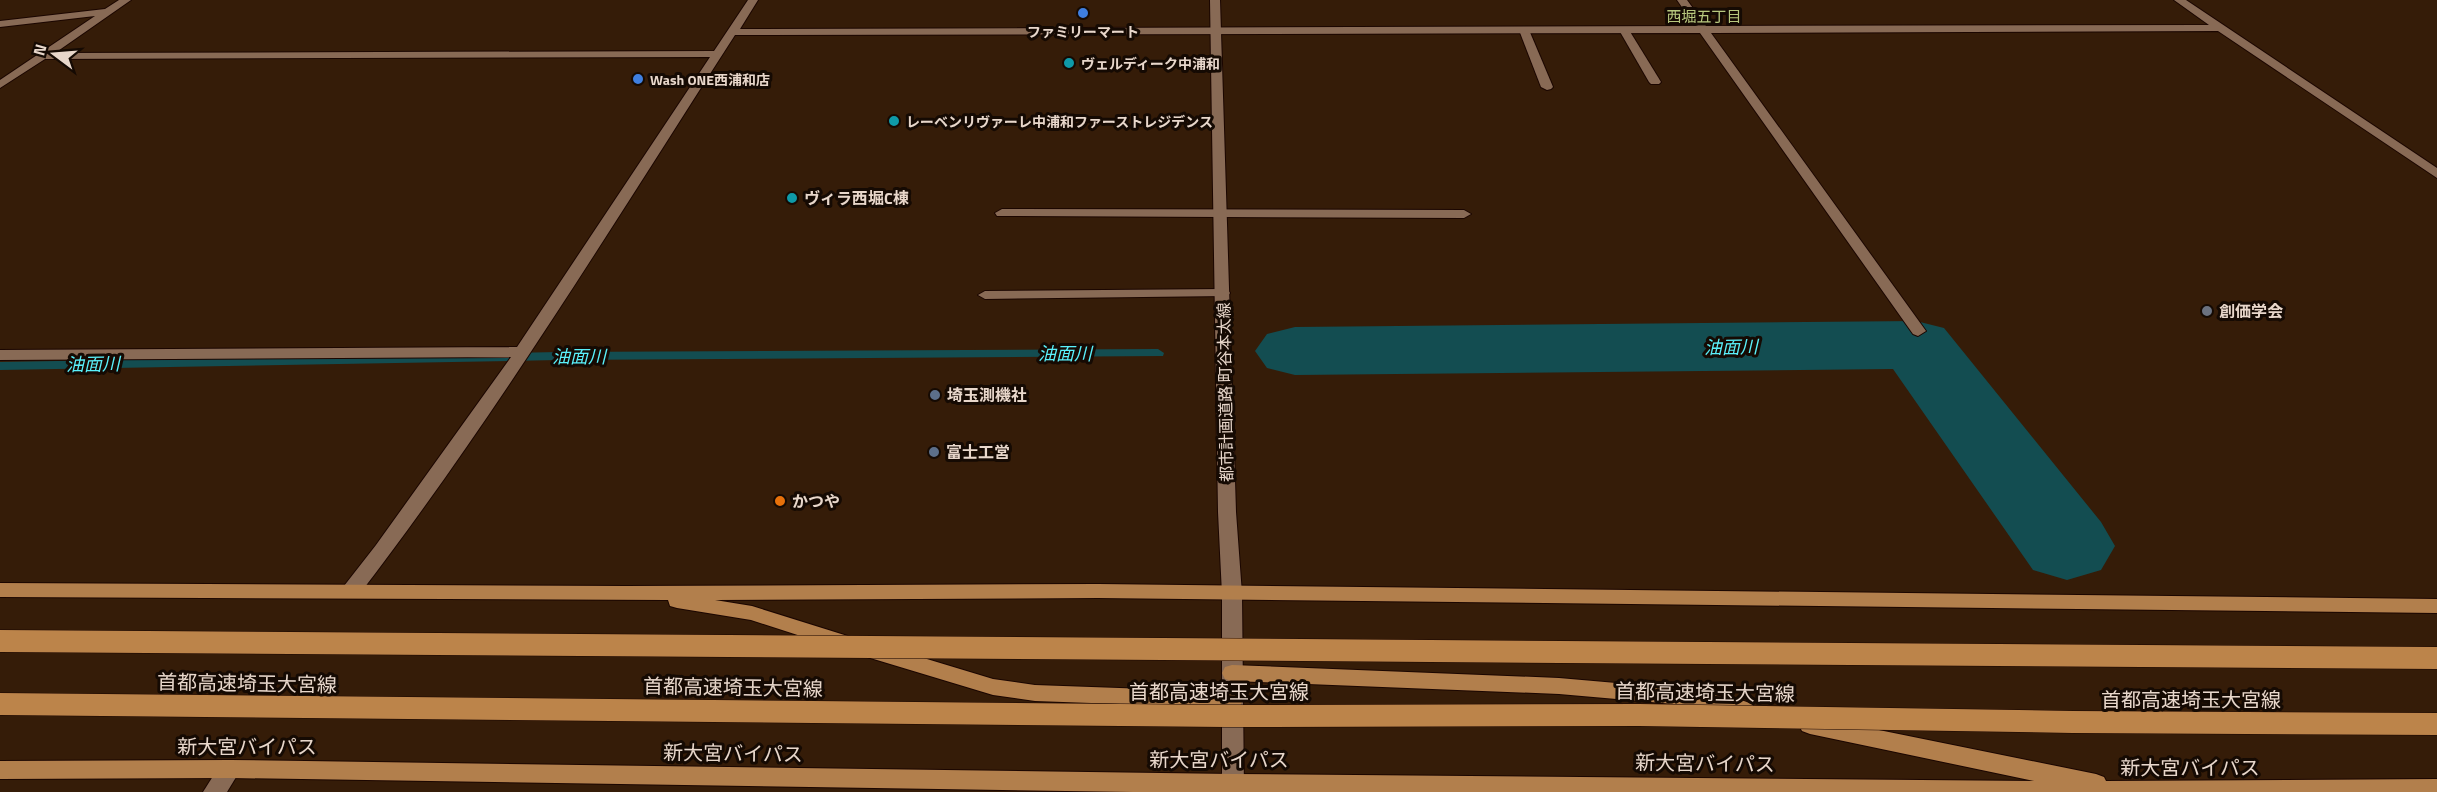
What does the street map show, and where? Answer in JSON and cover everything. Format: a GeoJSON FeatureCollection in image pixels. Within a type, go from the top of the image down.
{"type":"FeatureCollection","features":[{"type":"Feature","properties":{"kind":"highway"},"geometry":{"type":"LineString","coordinates":[[0,590],[626,593],[1098,591],[2437,606]]}},
{"type":"Feature","properties":{"kind":"highway"},"geometry":{"type":"LineString","coordinates":[[626,593],[752,613],[993,687],[1035,693],[1232,700]]}},
{"type":"Feature","properties":{"kind":"highway"},"geometry":{"type":"LineString","coordinates":[[0,641],[2437,658]]}},
{"type":"Feature","properties":{"kind":"highway"},"geometry":{"type":"LineString","coordinates":[[1232,672],[1452,680],[1685,697],[1912,747],[2135,791]]}},
{"type":"Feature","properties":{"kind":"highway","name":"首都高速埼玉大宮線"},"geometry":{"type":"LineString","coordinates":[[0,704],[1202,716],[1639,715],[2085,722],[2437,724]]}},
{"type":"Feature","properties":{"kind":"highway","name":"新大宮バイパス"},"geometry":{"type":"LineString","coordinates":[[0,770],[230,769],[1233,788],[2135,791],[2437,789]]}},
{"type":"Feature","properties":{"kind":"street"},"geometry":{"type":"LineString","coordinates":[[0,85],[126,0]]}},
{"type":"Feature","properties":{"kind":"street"},"geometry":{"type":"LineString","coordinates":[[351,591],[383,550],[520,355],[753,0]]}},
{"type":"Feature","properties":{"kind":"street","name":"都市計画道路 町谷本太線"},"geometry":{"type":"LineString","coordinates":[[1215,0],[1227,512],[1232,594],[1233,788]]}},
{"type":"Feature","properties":{"kind":"street"},"geometry":{"type":"LineString","coordinates":[[1682,0],[1918,331]]}},
{"type":"Feature","properties":{"kind":"street"},"geometry":{"type":"LineString","coordinates":[[2180,0],[2437,174]]}},
{"type":"Feature","properties":{"kind":"street"},"geometry":{"type":"LineString","coordinates":[[0,24],[108,12]]}},
{"type":"Feature","properties":{"kind":"street"},"geometry":{"type":"LineString","coordinates":[[731,32],[2222,28]]}},
{"type":"Feature","properties":{"kind":"street"},"geometry":{"type":"LineString","coordinates":[[1524,30],[1547,87]]}},
{"type":"Feature","properties":{"kind":"street"},"geometry":{"type":"LineString","coordinates":[[1624,30],[1655,82]]}},
{"type":"Feature","properties":{"kind":"street"},"geometry":{"type":"LineString","coordinates":[[44,56],[717,54]]}},
{"type":"Feature","properties":{"kind":"street"},"geometry":{"type":"LineString","coordinates":[[1002,213],[1464,214]]}},
{"type":"Feature","properties":{"kind":"street"},"geometry":{"type":"LineString","coordinates":[[986,295],[1223,293]]}},
{"type":"Feature","properties":{"kind":"street"},"geometry":{"type":"LineString","coordinates":[[0,355],[520,355]]}},
{"type":"Feature","properties":{"kind":"street"},"geometry":{"type":"LineString","coordinates":[[214,792],[230,769]]}},
{"type":"Feature","properties":{"kind":"waterway"},"geometry":{"type":"LineString","coordinates":[[1892,335],[1899,345]]}},
{"type":"Feature","properties":{"kind":"waterway","name":"油面川"},"geometry":{"type":"LineString","coordinates":[[1295,351],[1916,345],[2067,546]]}},
{"type":"Feature","properties":{"kind":"waterway","name":"油面川"},"geometry":{"type":"LineString","coordinates":[[0,366],[559,356],[1158,353]]}},
{"type":"Feature","properties":{"kind":"place","name":"ファミリーマート"},"geometry":{"type":"Point","coordinates":[1083,13]}},
{"type":"Feature","properties":{"kind":"place","name":"ヴェルディーク中浦和"},"geometry":{"type":"Point","coordinates":[1069,63]}},
{"type":"Feature","properties":{"kind":"place","name":"Wash ONE西浦和店"},"geometry":{"type":"Point","coordinates":[638,79]}},
{"type":"Feature","properties":{"kind":"place","name":"レーベンリヴァーレ中浦和ファーストレジデンス"},"geometry":{"type":"Point","coordinates":[894,121]}},
{"type":"Feature","properties":{"kind":"place","name":"ヴィラ西堀C棟"},"geometry":{"type":"Point","coordinates":[792,198]}},
{"type":"Feature","properties":{"kind":"place","name":"創価学会"},"geometry":{"type":"Point","coordinates":[2207,311]}},
{"type":"Feature","properties":{"kind":"place","name":"埼玉測機社"},"geometry":{"type":"Point","coordinates":[935,395]}},
{"type":"Feature","properties":{"kind":"place","name":"富士工営"},"geometry":{"type":"Point","coordinates":[934,452]}},
{"type":"Feature","properties":{"kind":"place","name":"かつや"},"geometry":{"type":"Point","coordinates":[780,501]}},
{"type":"Feature","properties":{"kind":"district","name":"西堀五丁目"},"geometry":{"type":"Point","coordinates":[1704,16]}}]}
